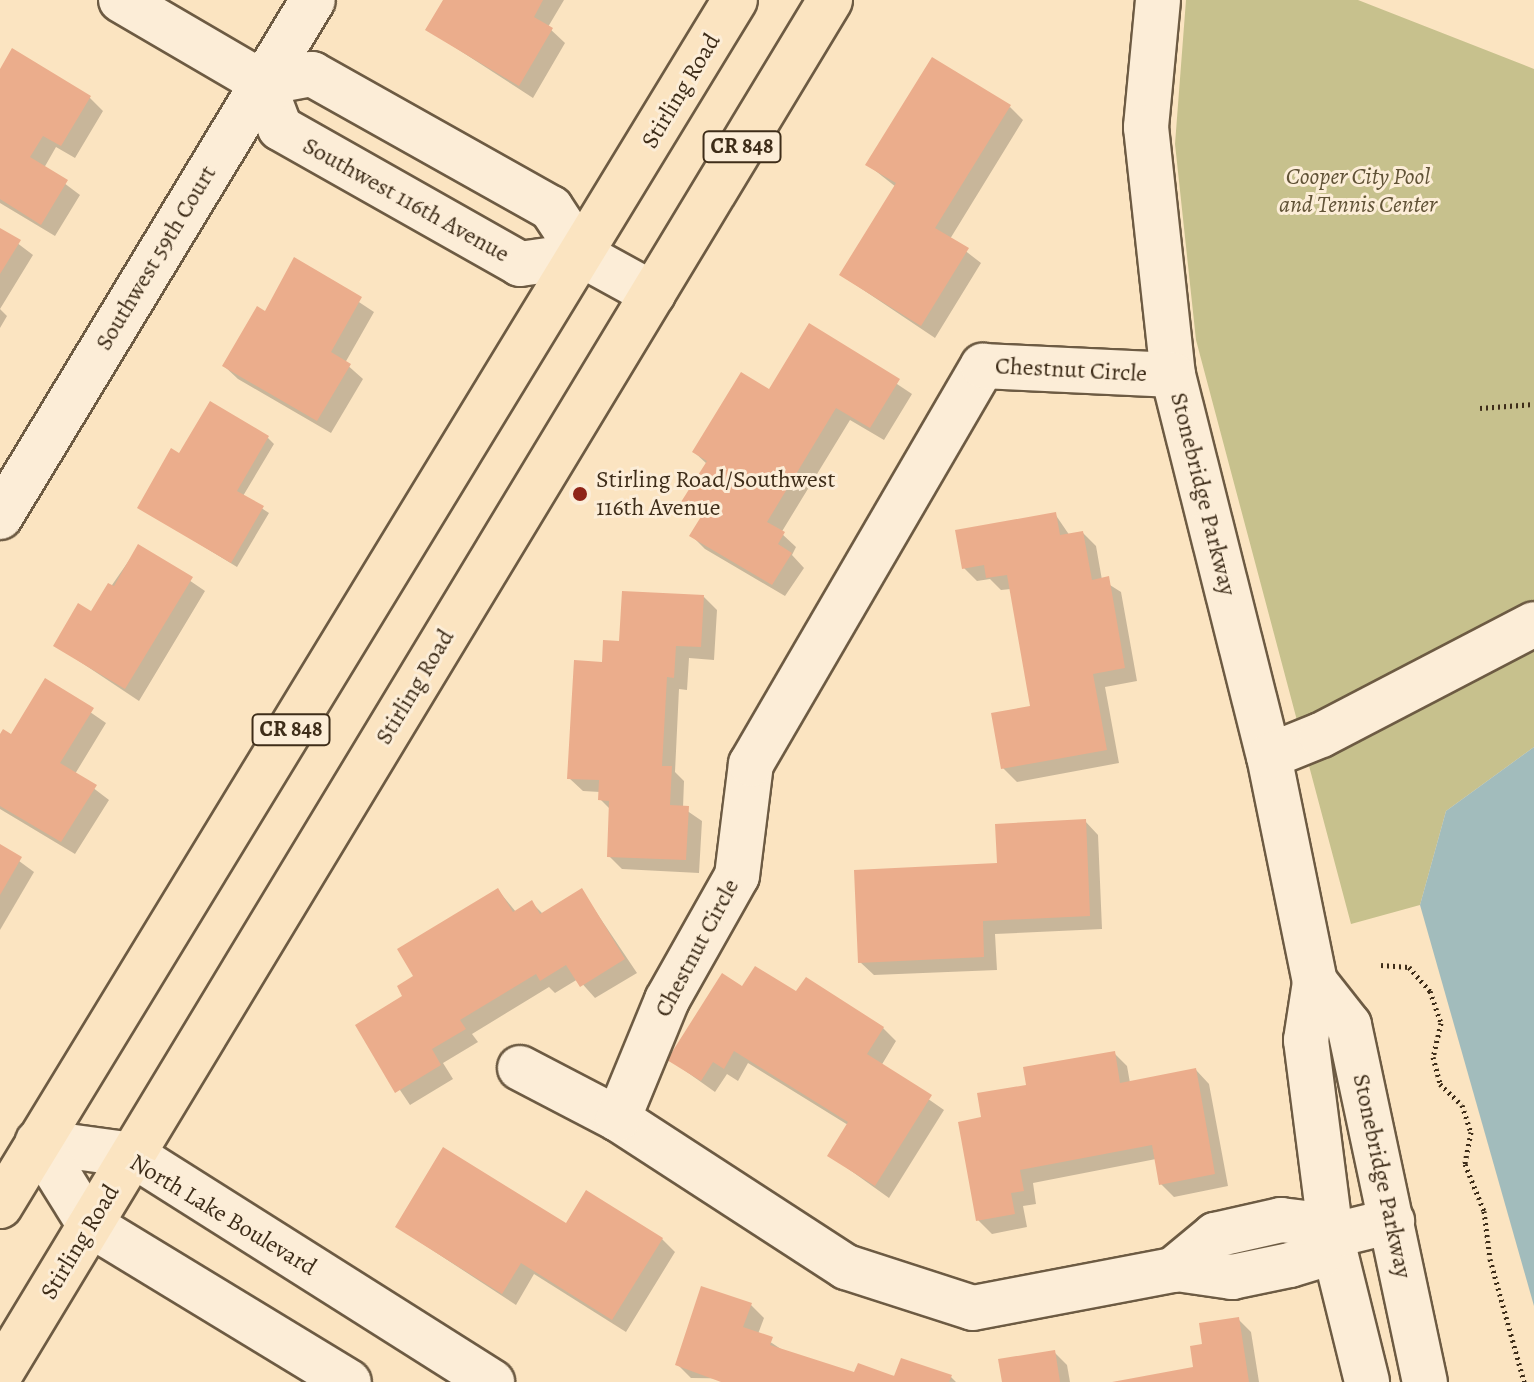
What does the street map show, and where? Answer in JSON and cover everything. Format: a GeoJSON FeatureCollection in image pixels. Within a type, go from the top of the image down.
{"type":"FeatureCollection","features":[{"type":"Feature","properties":{"kind":"main road","name":"Stirling Road"},"geometry":{"type":"LineString","coordinates":[[0,1206],[735,0]]}},
{"type":"Feature","properties":{"kind":"main road","name":"Stirling Road"},"geometry":{"type":"LineString","coordinates":[[0,1374],[830,0]]}},
{"type":"Feature","properties":{"kind":"street"},"geometry":{"type":"LineString","coordinates":[[121,0],[263,83],[312,74],[551,208],[582,255],[653,294]]}},
{"type":"Feature","properties":{"kind":"street","name":"Southwest 59th Court"},"geometry":{"type":"LineString","coordinates":[[0,517],[313,0]]}},
{"type":"Feature","properties":{"kind":"street","name":"Stonebridge Parkway"},"geometry":{"type":"LineString","coordinates":[[1158,0],[1146,127],[1173,375],[1269,756],[1315,982],[1306,1040],[1331,1236],[1367,1382]]}},
{"type":"Feature","properties":{"kind":"street","name":"Southwest 116th Avenue"},"geometry":{"type":"LineString","coordinates":[[263,83],[280,128],[520,264],[582,255]]}},
{"type":"Feature","properties":{"kind":"street","name":"Chestnut Circle"},"geometry":{"type":"LineString","coordinates":[[618,1119],[667,1000],[737,876],[751,764],[983,366],[1173,375]]}},
{"type":"Feature","properties":{"kind":"street"},"geometry":{"type":"LineString","coordinates":[[1269,756],[1321,735],[1534,624]]}},
{"type":"Feature","properties":{"kind":"street","name":"Stonebridge Parkway"},"geometry":{"type":"LineString","coordinates":[[1315,982],[1349,1025],[1425,1382]]}},
{"type":"Feature","properties":{"kind":"street"},"geometry":{"type":"LineString","coordinates":[[520,1068],[618,1119],[846,1267],[973,1308],[1173,1270],[1215,1235],[1281,1220],[1316,1224],[1331,1236],[1392,1221]]}},
{"type":"Feature","properties":{"kind":"street"},"geometry":{"type":"LineString","coordinates":[[38,1142],[89,1224],[349,1382]]}},
{"type":"Feature","properties":{"kind":"street","name":"North Lake Boulevard"},"geometry":{"type":"LineString","coordinates":[[38,1142],[133,1155],[492,1382]]}},
{"type":"Feature","properties":{"kind":"path"},"geometry":{"type":"LineString","coordinates":[[1480,408],[1534,404]]}},
{"type":"Feature","properties":{"kind":"path"},"geometry":{"type":"LineString","coordinates":[[1381,965],[1409,967],[1430,991],[1441,1023],[1433,1057],[1440,1084],[1462,1105],[1471,1132],[1465,1164],[1484,1211],[1490,1259],[1524,1382]]}},
{"type":"Feature","properties":{"kind":"green space","name":"Cooper City Pool and Tennis Center"},"geometry":{"type":"Polygon","coordinates":[[[1186,0],[1358,0],[1534,69],[1534,747],[1446,811],[1420,905],[1351,924],[1196,340],[1175,144],[1186,0]]]}},
{"type":"Feature","properties":{"kind":"water"},"geometry":{"type":"Polygon","coordinates":[[[1534,747],[1534,1306],[1420,905],[1446,811],[1534,747]]]}},
{"type":"Feature","properties":{"kind":"building"},"geometry":{"type":"Polygon","coordinates":[[[443,0],[543,0],[534,17],[553,28],[519,86],[425,30],[443,0]]]}},
{"type":"Feature","properties":{"kind":"building"},"geometry":{"type":"Polygon","coordinates":[[[12,48],[91,96],[61,146],[43,136],[30,157],[68,180],[41,225],[0,199],[0,69],[12,48]]]}},
{"type":"Feature","properties":{"kind":"building"},"geometry":{"type":"Polygon","coordinates":[[[932,57],[1011,105],[935,228],[969,248],[921,326],[839,275],[896,183],[865,165],[932,57]]]}},
{"type":"Feature","properties":{"kind":"building"},"geometry":{"type":"Polygon","coordinates":[[[0,228],[21,240],[0,274],[0,228]]]}},
{"type":"Feature","properties":{"kind":"building"},"geometry":{"type":"Polygon","coordinates":[[[294,257],[362,297],[331,352],[351,364],[317,421],[222,366],[257,306],[265,311],[294,257]]]}},
{"type":"Feature","properties":{"kind":"building"},"geometry":{"type":"Polygon","coordinates":[[[809,323],[900,379],[870,428],[836,408],[767,522],[785,532],[778,544],[792,553],[772,585],[689,536],[702,515],[681,502],[707,461],[692,452],[741,372],[769,389],[809,323]]]}},
{"type":"Feature","properties":{"kind":"building"},"geometry":{"type":"Polygon","coordinates":[[[210,401],[269,436],[237,491],[264,506],[231,563],[137,508],[171,448],[179,453],[210,401]]]}},
{"type":"Feature","properties":{"kind":"building"},"geometry":{"type":"Polygon","coordinates":[[[1056,512],[1060,535],[1083,531],[1092,580],[1109,576],[1125,668],[1093,674],[1107,750],[1001,769],[991,713],[1030,706],[1007,575],[986,578],[984,565],[962,569],[955,530],[1056,512]]]}},
{"type":"Feature","properties":{"kind":"building"},"geometry":{"type":"Polygon","coordinates":[[[138,544],[193,577],[125,689],[53,646],[78,603],[91,611],[108,583],[114,586],[138,544]]]}},
{"type":"Feature","properties":{"kind":"building"},"geometry":{"type":"Polygon","coordinates":[[[622,591],[704,595],[701,647],[676,646],[674,678],[667,677],[662,766],[672,766],[670,805],[689,806],[686,860],[607,857],[609,801],[598,800],[599,780],[567,779],[574,660],[602,662],[603,640],[619,641],[622,591]]]}},
{"type":"Feature","properties":{"kind":"building"},"geometry":{"type":"Polygon","coordinates":[[[45,678],[94,708],[60,763],[97,785],[61,842],[0,806],[0,734],[3,729],[11,734],[45,678]]]}},
{"type":"Feature","properties":{"kind":"building"},"geometry":{"type":"Polygon","coordinates":[[[1086,819],[1090,916],[983,921],[984,957],[858,963],[854,870],[997,863],[995,824],[1086,819]]]}},
{"type":"Feature","properties":{"kind":"building"},"geometry":{"type":"Polygon","coordinates":[[[0,844],[22,857],[0,895],[0,844]]]}},
{"type":"Feature","properties":{"kind":"building"},"geometry":{"type":"Polygon","coordinates":[[[498,888],[513,912],[532,900],[540,914],[582,888],[625,959],[580,987],[566,965],[540,981],[536,974],[460,1020],[466,1029],[432,1049],[441,1065],[395,1093],[355,1025],[402,996],[397,986],[413,976],[397,949],[498,888]]]}},
{"type":"Feature","properties":{"kind":"building"},"geometry":{"type":"Polygon","coordinates":[[[755,966],[796,991],[806,977],[884,1027],[867,1054],[932,1095],[875,1186],[827,1156],[848,1122],[734,1051],[724,1069],[713,1062],[701,1081],[667,1060],[722,973],[742,986],[755,966]]]}},
{"type":"Feature","properties":{"kind":"building"},"geometry":{"type":"Polygon","coordinates":[[[1115,1051],[1120,1083],[1196,1068],[1215,1174],[1159,1185],[1152,1145],[1020,1170],[1024,1191],[1011,1193],[1015,1214],[976,1221],[958,1122],[981,1117],[977,1093],[1026,1085],[1023,1067],[1115,1051]]]}},
{"type":"Feature","properties":{"kind":"building"},"geometry":{"type":"Polygon","coordinates":[[[443,1147],[566,1223],[586,1190],[663,1238],[612,1320],[521,1263],[502,1294],[395,1227],[443,1147]]]}},
{"type":"Feature","properties":{"kind":"building"},"geometry":{"type":"Polygon","coordinates":[[[701,1286],[752,1303],[743,1327],[773,1337],[770,1345],[854,1372],[858,1363],[894,1376],[901,1358],[952,1375],[949,1382],[721,1382],[675,1365],[701,1286]]]}},
{"type":"Feature","properties":{"kind":"building"},"geometry":{"type":"Polygon","coordinates":[[[1239,1317],[1249,1382],[1112,1382],[1193,1367],[1190,1346],[1202,1344],[1199,1323],[1239,1317]]]}},
{"type":"Feature","properties":{"kind":"building"},"geometry":{"type":"Polygon","coordinates":[[[1055,1350],[1060,1382],[1002,1382],[998,1359],[1055,1350]]]}},
{"type":"Feature","properties":{"kind":"place","name":"Stirling Road/Southwest 116th Avenue"},"geometry":{"type":"Point","coordinates":[580,494]}}]}
